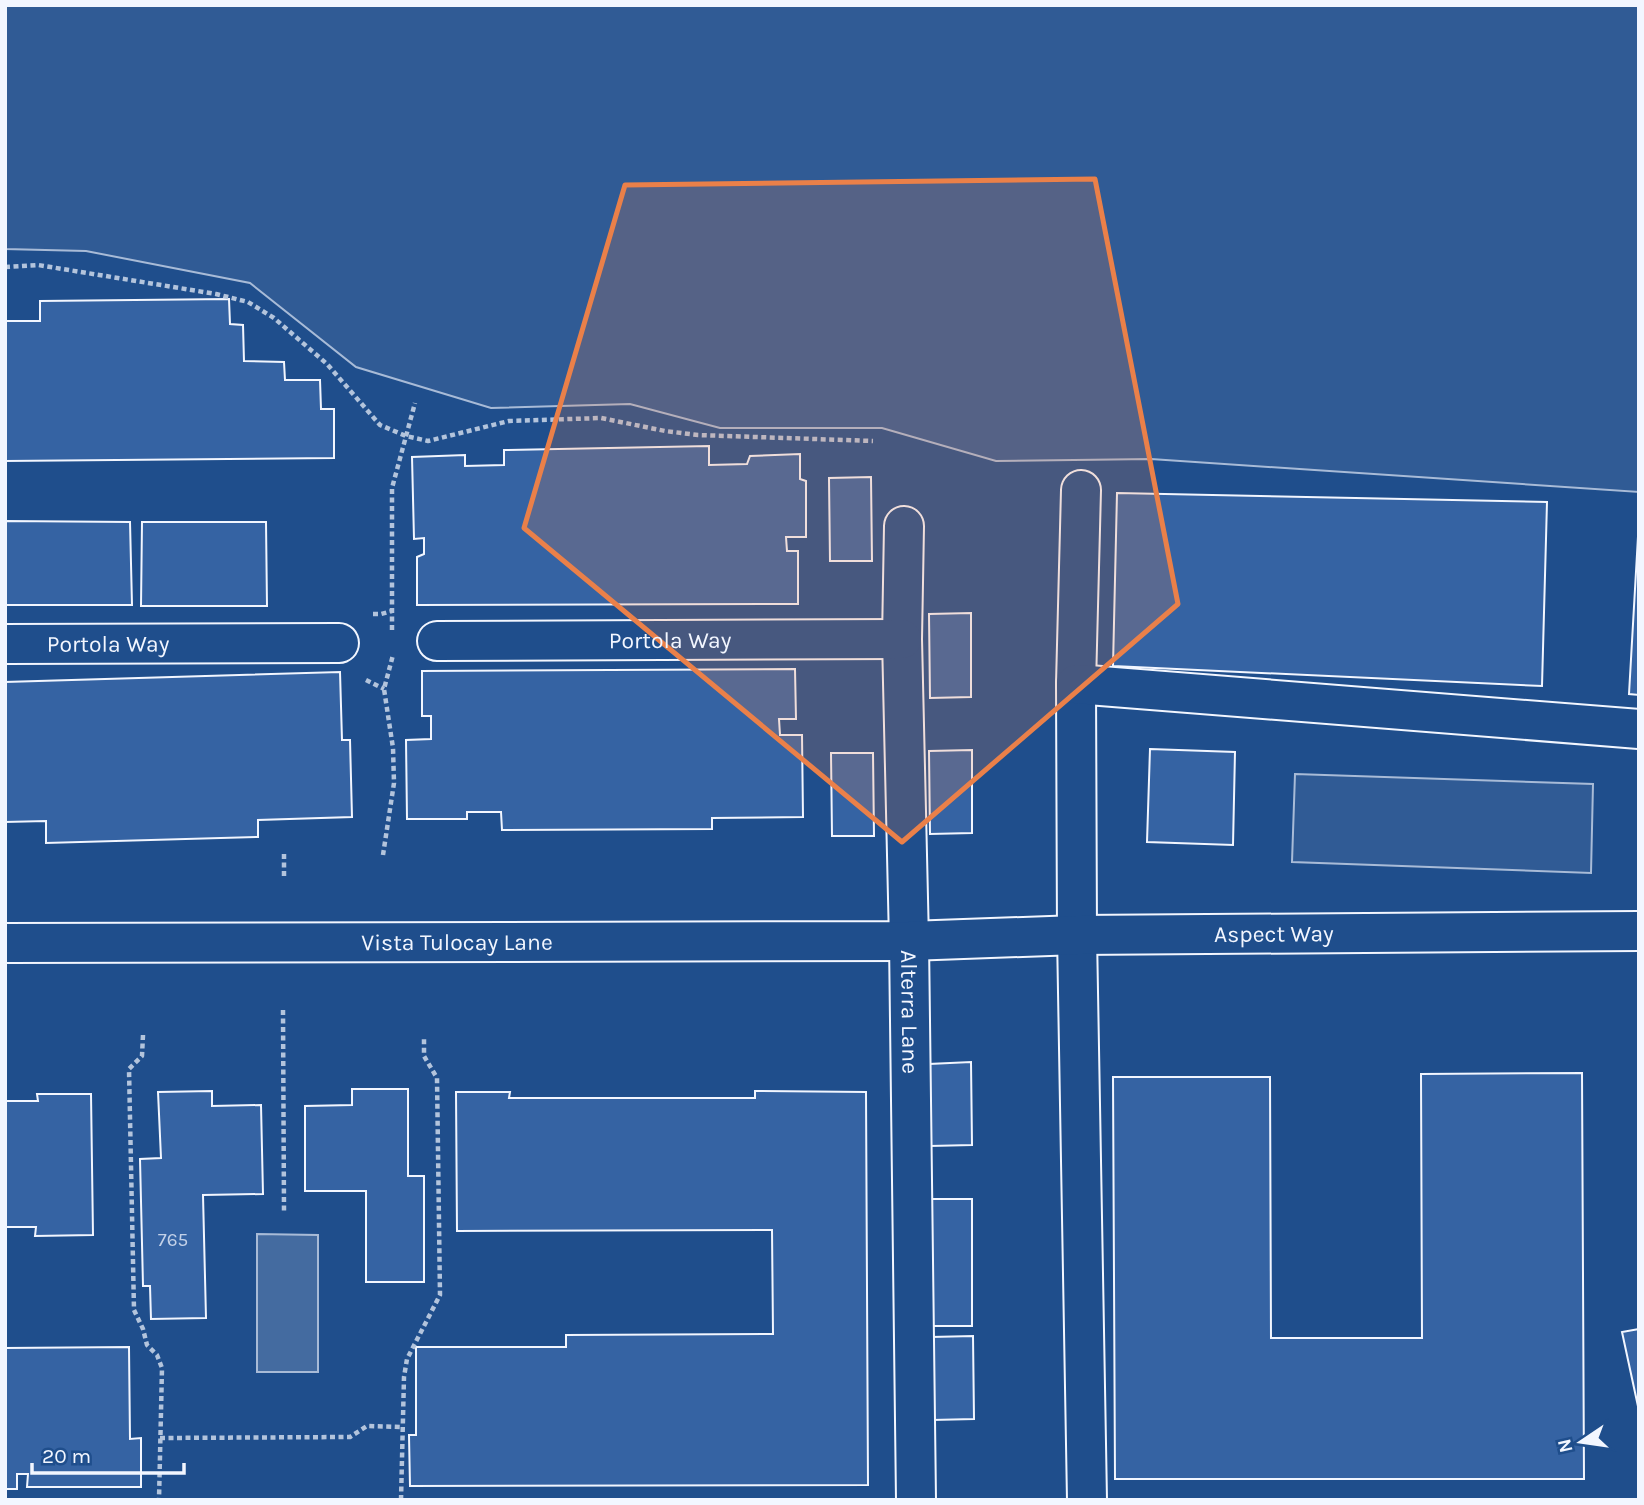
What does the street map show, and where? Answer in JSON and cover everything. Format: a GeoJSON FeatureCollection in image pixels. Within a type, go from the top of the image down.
{"type":"FeatureCollection","features":[{"type":"Feature","properties":{"kind":"street"},"geometry":{"type":"LineString","coordinates":[[1081,490],[1076,684],[1077,935],[1087,1500]]}},
{"type":"Feature","properties":{"kind":"street","name":"Alterra Lane"},"geometry":{"type":"LineString","coordinates":[[904,526],[902,639],[916,1500]]}},
{"type":"Feature","properties":{"kind":"street","name":"Portola Way"},"geometry":{"type":"LineString","coordinates":[[437,641],[902,639]]}},
{"type":"Feature","properties":{"kind":"street","name":"Portola Way"},"geometry":{"type":"LineString","coordinates":[[5,644],[339,643]]}},
{"type":"Feature","properties":{"kind":"street"},"geometry":{"type":"LineString","coordinates":[[1076,684],[1639,729]]}},
{"type":"Feature","properties":{"kind":"street","name":"Aspect Way"},"geometry":{"type":"LineString","coordinates":[[909,942],[1077,935],[1639,931]]}},
{"type":"Feature","properties":{"kind":"street","name":"Vista Tulocay Lane"},"geometry":{"type":"LineString","coordinates":[[5,943],[909,942]]}},
{"type":"Feature","properties":{"kind":"path"},"geometry":{"type":"LineString","coordinates":[[5,267],[38,265],[216,294],[248,302],[274,318],[327,364],[380,425],[406,436],[428,441],[509,421],[601,418],[698,435],[873,441]]}},
{"type":"Feature","properties":{"kind":"path"},"geometry":{"type":"LineString","coordinates":[[284,854],[284,877]]}},
{"type":"Feature","properties":{"kind":"path"},"geometry":{"type":"LineString","coordinates":[[283,1010],[284,1211]]}},
{"type":"Feature","properties":{"kind":"path"},"geometry":{"type":"LineString","coordinates":[[143,1035],[142,1056],[129,1069],[134,1310],[147,1345],[157,1356],[162,1368],[159,1500]]}},
{"type":"Feature","properties":{"kind":"path"},"geometry":{"type":"LineString","coordinates":[[401,1500],[404,1377],[407,1359],[440,1295],[437,1078],[424,1056],[424,1036]]}},
{"type":"Feature","properties":{"kind":"path"},"geometry":{"type":"LineString","coordinates":[[160,1438],[350,1437],[367,1426],[402,1427]]}},
{"type":"Feature","properties":{"kind":"highlighted area"},"geometry":{"type":"Polygon","coordinates":[[[1095,179],[1178,604],[902,842],[524,528],[625,185],[1095,179]]]}},
{"type":"Feature","properties":{"kind":"shaded area"},"geometry":{"type":"Polygon","coordinates":[[[5,5],[1639,5],[1639,492],[1151,459],[996,461],[882,428],[720,428],[630,404],[491,408],[356,367],[250,283],[86,251],[5,249],[5,5]]]}},
{"type":"Feature","properties":{"kind":"shaded area"},"geometry":{"type":"Polygon","coordinates":[[[1295,774],[1593,784],[1591,873],[1292,862],[1295,774]]]}},
{"type":"Feature","properties":{"kind":"shaded area"},"geometry":{"type":"Polygon","coordinates":[[[257,1234],[318,1235],[318,1372],[257,1372],[257,1234]]]}},
{"type":"Feature","properties":{"kind":"building"},"geometry":{"type":"Polygon","coordinates":[[[229,299],[230,324],[243,325],[244,361],[284,362],[285,380],[320,380],[321,409],[334,409],[334,458],[5,461],[5,321],[40,321],[40,301],[229,299]]]}},
{"type":"Feature","properties":{"kind":"building"},"geometry":{"type":"Polygon","coordinates":[[[709,446],[709,465],[747,464],[750,456],[800,454],[800,479],[806,481],[806,537],[786,537],[787,551],[798,551],[798,604],[417,605],[417,557],[424,554],[424,538],[414,539],[412,457],[465,455],[465,466],[504,465],[504,450],[709,446]]]}},
{"type":"Feature","properties":{"kind":"building"},"geometry":{"type":"Polygon","coordinates":[[[871,477],[872,561],[830,561],[829,478],[871,477]]]}},
{"type":"Feature","properties":{"kind":"building"},"geometry":{"type":"Polygon","coordinates":[[[1117,493],[1547,502],[1542,686],[1113,666],[1117,493]]]}},
{"type":"Feature","properties":{"kind":"building"},"geometry":{"type":"Polygon","coordinates":[[[1639,519],[1639,695],[1629,694],[1639,519]]]}},
{"type":"Feature","properties":{"kind":"building"},"geometry":{"type":"Polygon","coordinates":[[[6,521],[130,522],[132,605],[6,605],[6,521]]]}},
{"type":"Feature","properties":{"kind":"building"},"geometry":{"type":"Polygon","coordinates":[[[142,522],[266,522],[267,606],[141,606],[142,522]]]}},
{"type":"Feature","properties":{"kind":"building"},"geometry":{"type":"Polygon","coordinates":[[[971,613],[971,697],[930,698],[929,614],[971,613]]]}},
{"type":"Feature","properties":{"kind":"building"},"geometry":{"type":"Polygon","coordinates":[[[795,669],[796,719],[779,719],[780,735],[802,735],[803,817],[712,818],[712,829],[502,830],[501,812],[467,812],[467,819],[407,819],[406,740],[431,739],[431,716],[422,716],[422,671],[795,669]]]}},
{"type":"Feature","properties":{"kind":"building"},"geometry":{"type":"Polygon","coordinates":[[[340,672],[342,740],[350,740],[352,817],[258,820],[258,837],[46,843],[46,821],[5,822],[5,682],[340,672]]]}},
{"type":"Feature","properties":{"kind":"building"},"geometry":{"type":"Polygon","coordinates":[[[1150,749],[1235,752],[1233,845],[1147,842],[1150,749]]]}},
{"type":"Feature","properties":{"kind":"building"},"geometry":{"type":"Polygon","coordinates":[[[972,750],[972,833],[930,834],[929,751],[972,750]]]}},
{"type":"Feature","properties":{"kind":"building"},"geometry":{"type":"Polygon","coordinates":[[[831,753],[873,753],[874,836],[832,836],[831,753]]]}},
{"type":"Feature","properties":{"kind":"building"},"geometry":{"type":"Polygon","coordinates":[[[971,1062],[972,1145],[930,1146],[929,1064],[971,1062]]]}},
{"type":"Feature","properties":{"kind":"building"},"geometry":{"type":"Polygon","coordinates":[[[1582,1073],[1584,1479],[1115,1479],[1113,1077],[1270,1077],[1271,1338],[1422,1338],[1421,1074],[1582,1073]]]}},
{"type":"Feature","properties":{"kind":"building"},"geometry":{"type":"Polygon","coordinates":[[[352,1089],[408,1089],[408,1176],[424,1176],[424,1282],[366,1282],[366,1191],[305,1191],[305,1106],[352,1105],[352,1089]]]}},
{"type":"Feature","properties":{"kind":"building"},"geometry":{"type":"Polygon","coordinates":[[[212,1091],[212,1106],[261,1105],[263,1194],[203,1195],[206,1318],[151,1319],[150,1286],[143,1286],[140,1159],[161,1158],[158,1092],[212,1091]]]}},
{"type":"Feature","properties":{"kind":"building"},"geometry":{"type":"Polygon","coordinates":[[[755,1091],[866,1092],[868,1485],[410,1486],[409,1435],[416,1435],[416,1347],[566,1347],[566,1335],[773,1334],[772,1230],[457,1231],[456,1092],[510,1092],[509,1098],[755,1098],[755,1091]]]}},
{"type":"Feature","properties":{"kind":"building"},"geometry":{"type":"Polygon","coordinates":[[[37,1094],[91,1094],[93,1235],[35,1236],[36,1227],[5,1227],[5,1101],[38,1101],[37,1094]]]}},
{"type":"Feature","properties":{"kind":"building"},"geometry":{"type":"Polygon","coordinates":[[[930,1199],[972,1199],[972,1326],[932,1326],[930,1199]]]}},
{"type":"Feature","properties":{"kind":"building"},"geometry":{"type":"Polygon","coordinates":[[[1639,1329],[1639,1411],[1622,1332],[1639,1329]]]}},
{"type":"Feature","properties":{"kind":"building"},"geometry":{"type":"Polygon","coordinates":[[[973,1336],[974,1419],[932,1420],[931,1337],[973,1336]]]}},
{"type":"Feature","properties":{"kind":"building"},"geometry":{"type":"Polygon","coordinates":[[[129,1347],[130,1439],[141,1438],[141,1487],[27,1487],[28,1474],[17,1474],[17,1489],[5,1489],[5,1348],[129,1347]]]}}]}
